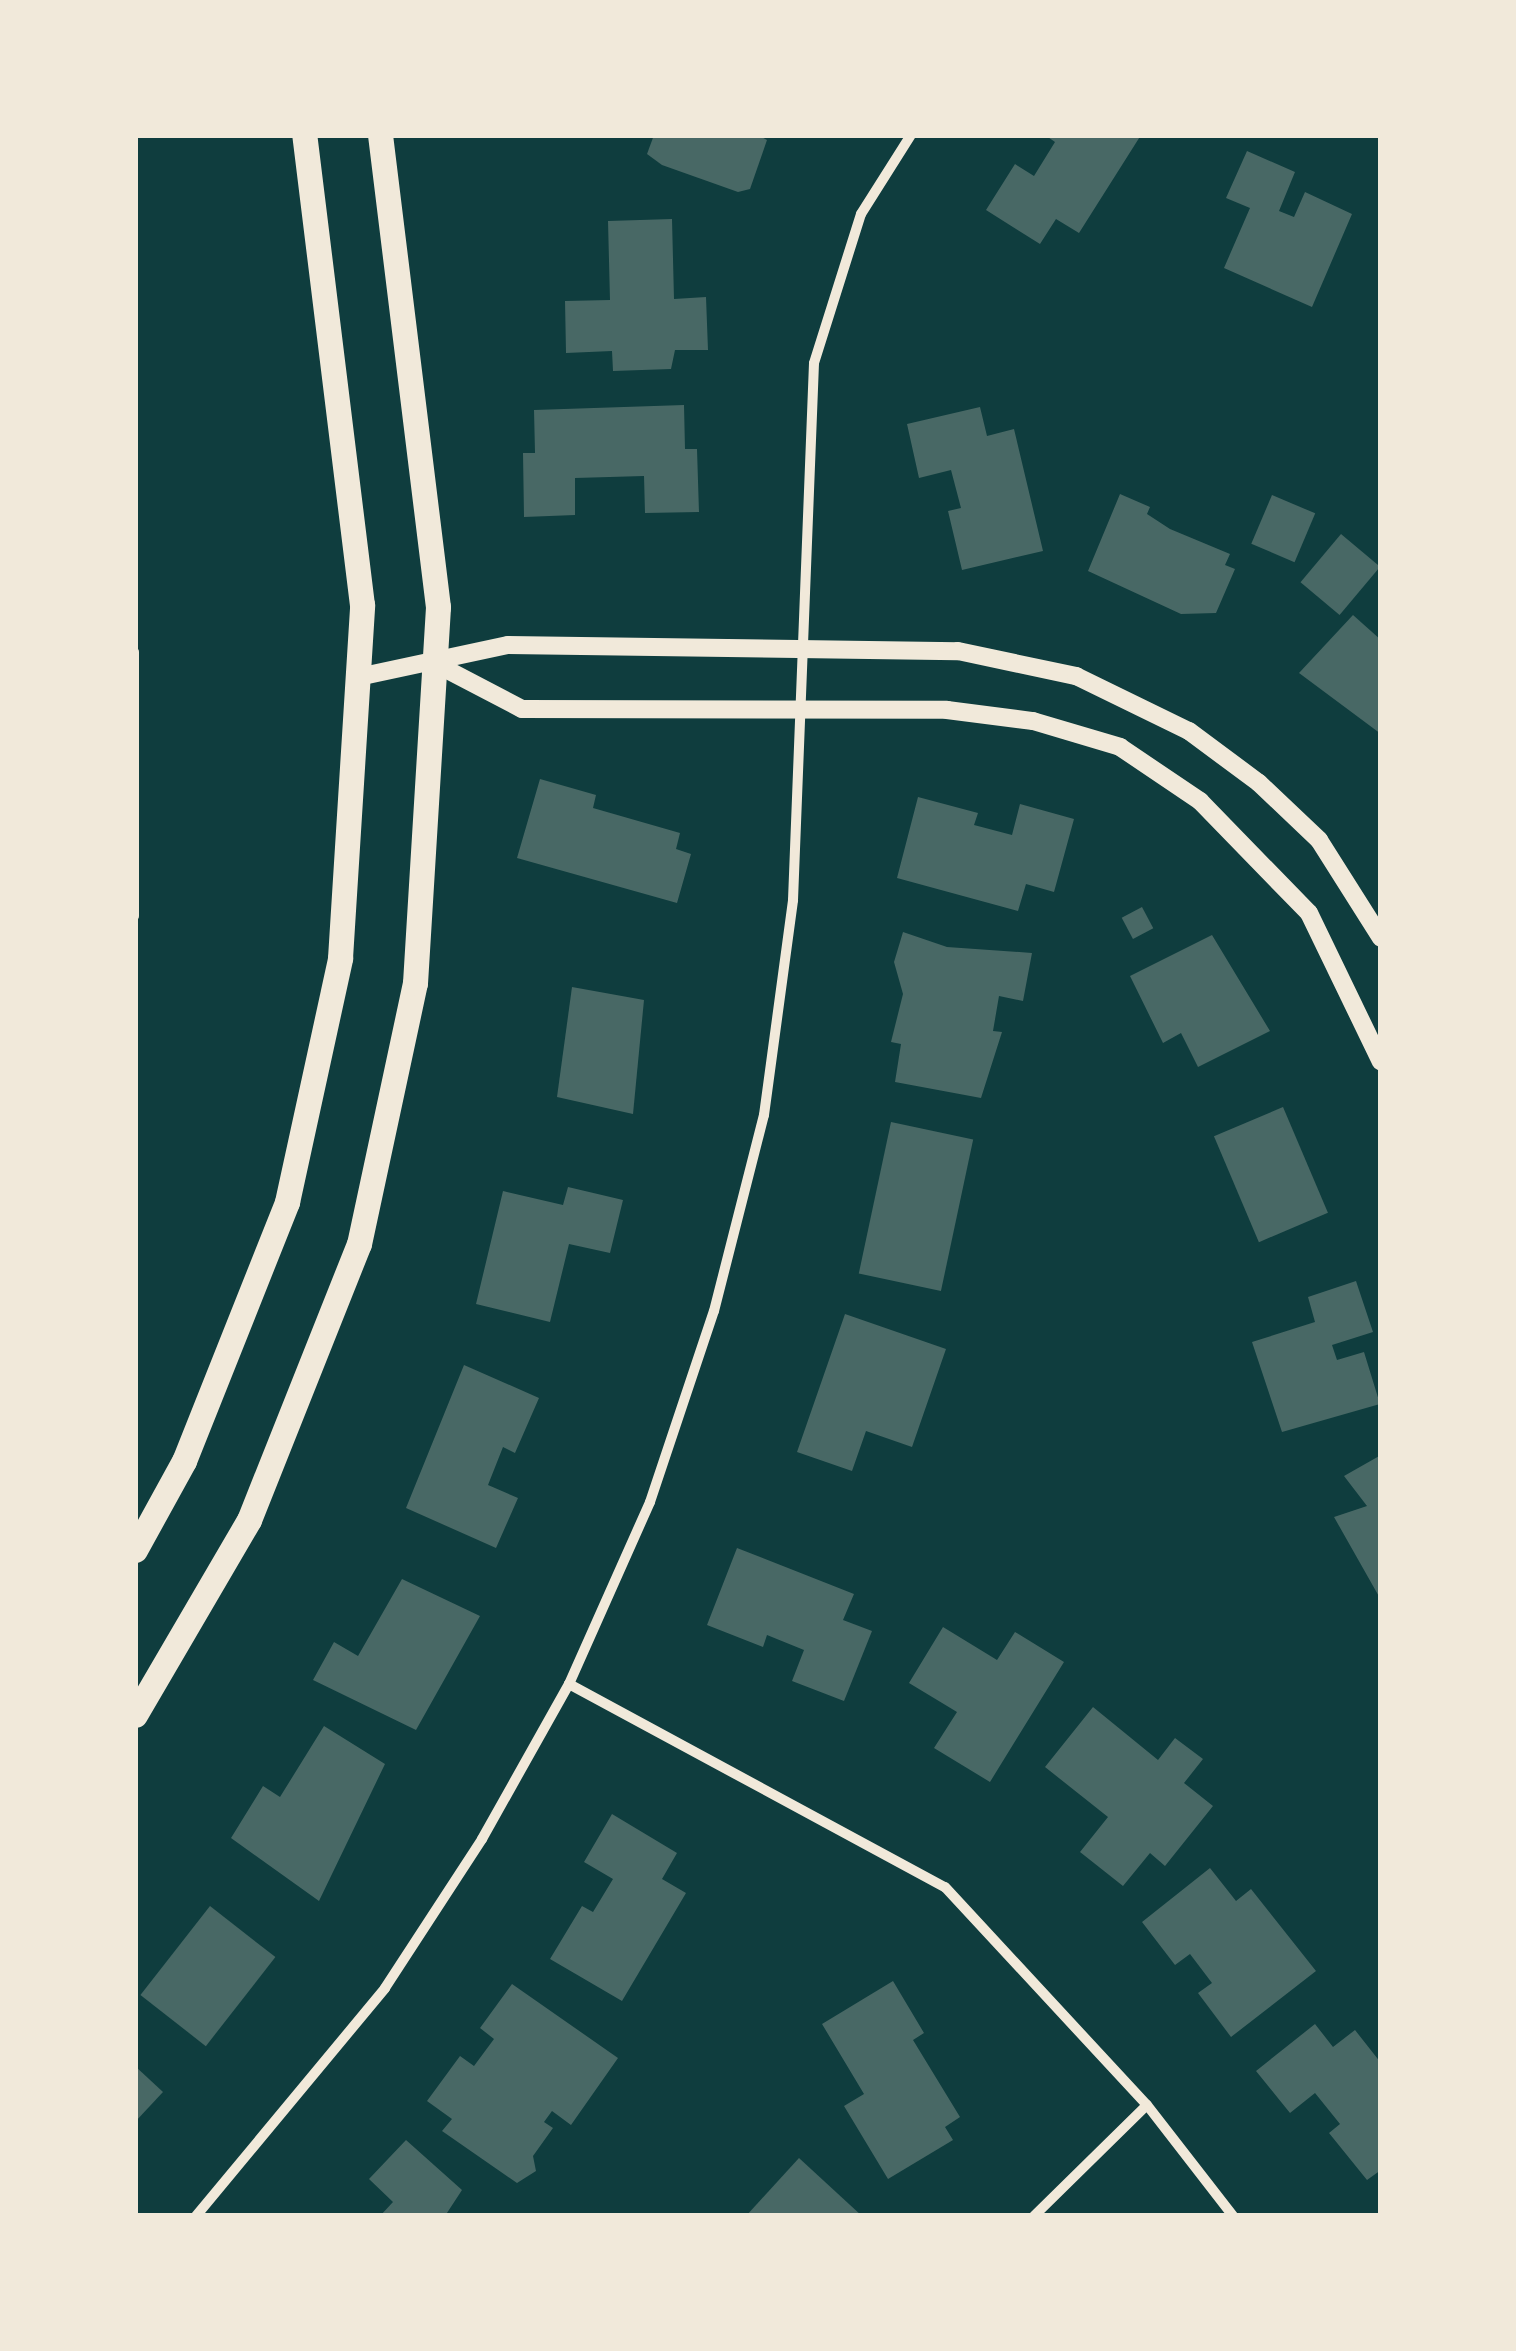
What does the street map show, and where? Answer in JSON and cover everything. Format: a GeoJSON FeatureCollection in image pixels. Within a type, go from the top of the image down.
{"type":"FeatureCollection","features":[{"type":"Feature","properties":{"kind":"main road"},"geometry":{"type":"LineString","coordinates":[[135,1550],[184,1461],[288,1202],[340,958],[363,676],[304,135]]}},
{"type":"Feature","properties":{"kind":"main road"},"geometry":{"type":"LineString","coordinates":[[135,1715],[248,1520],[359,1244],[415,983],[438,607],[380,135]]}},
{"type":"Feature","properties":{"kind":"street"},"geometry":{"type":"LineString","coordinates":[[196,2216],[385,1988],[568,1684],[656,1485],[714,1310],[764,1115],[794,900],[814,362],[862,214],[912,135]]}},
{"type":"Feature","properties":{"kind":"street"},"geometry":{"type":"LineString","coordinates":[[363,676],[436,664],[508,645],[958,651],[1076,676],[1188,731],[1319,840],[1381,938]]}},
{"type":"Feature","properties":{"kind":"street"},"geometry":{"type":"LineString","coordinates":[[436,664],[522,708],[801,705],[1033,721],[1120,747],[1200,801],[1309,913],[1381,1062]]}},
{"type":"Feature","properties":{"kind":"street"},"geometry":{"type":"LineString","coordinates":[[568,1684],[944,1887],[1147,2105],[1233,2216]]}},
{"type":"Feature","properties":{"kind":"street"},"geometry":{"type":"LineString","coordinates":[[1034,2216],[1147,2105]]}},
{"type":"Feature","properties":{"kind":"lane"},"geometry":{"type":"LineString","coordinates":[[135,652],[135,916]]}},
{"type":"Feature","properties":{"kind":"building"},"geometry":{"type":"Polygon","coordinates":[[[654,135],[758,135],[767,140],[750,189],[738,192],[662,165],[647,154],[654,135]]]}},
{"type":"Feature","properties":{"kind":"building"},"geometry":{"type":"Polygon","coordinates":[[[1045,135],[1141,135],[1079,233],[1056,219],[1040,244],[986,210],[1015,164],[1034,176],[1055,142],[1045,135]]]}},
{"type":"Feature","properties":{"kind":"building"},"geometry":{"type":"Polygon","coordinates":[[[1247,151],[1295,172],[1279,211],[1294,217],[1305,192],[1352,214],[1312,307],[1224,268],[1250,208],[1226,198],[1247,151]]]}},
{"type":"Feature","properties":{"kind":"building"},"geometry":{"type":"Polygon","coordinates":[[[672,219],[674,299],[706,297],[708,350],[675,350],[671,369],[613,371],[612,351],[566,353],[565,301],[610,300],[608,221],[672,219]]]}},
{"type":"Feature","properties":{"kind":"building"},"geometry":{"type":"Polygon","coordinates":[[[684,405],[685,449],[697,449],[699,512],[645,513],[644,476],[575,478],[575,515],[524,517],[523,453],[535,453],[534,410],[684,405]]]}},
{"type":"Feature","properties":{"kind":"building"},"geometry":{"type":"Polygon","coordinates":[[[980,407],[987,436],[1014,429],[1043,551],[962,570],[948,511],[961,508],[951,470],[919,478],[907,424],[980,407]]]}},
{"type":"Feature","properties":{"kind":"building"},"geometry":{"type":"Polygon","coordinates":[[[1120,494],[1150,507],[1147,514],[1170,529],[1230,554],[1225,565],[1235,569],[1216,613],[1181,614],[1088,571],[1120,494]]]}},
{"type":"Feature","properties":{"kind":"building"},"geometry":{"type":"Polygon","coordinates":[[[1272,495],[1315,513],[1295,562],[1251,544],[1272,495]]]}},
{"type":"Feature","properties":{"kind":"building"},"geometry":{"type":"Polygon","coordinates":[[[1341,534],[1380,567],[1340,615],[1301,582],[1341,534]]]}},
{"type":"Feature","properties":{"kind":"building"},"geometry":{"type":"Polygon","coordinates":[[[1353,615],[1381,640],[1381,734],[1299,673],[1353,615]]]}},
{"type":"Feature","properties":{"kind":"building"},"geometry":{"type":"Polygon","coordinates":[[[540,779],[596,795],[593,808],[680,833],[676,849],[691,854],[677,903],[517,858],[540,779]]]}},
{"type":"Feature","properties":{"kind":"building"},"geometry":{"type":"Polygon","coordinates":[[[918,797],[978,813],[974,825],[1012,835],[1020,804],[1074,819],[1054,892],[1026,884],[1018,911],[897,878],[918,797]]]}},
{"type":"Feature","properties":{"kind":"building"},"geometry":{"type":"Polygon","coordinates":[[[1142,907],[1153,928],[1133,939],[1122,918],[1142,907]]]}},
{"type":"Feature","properties":{"kind":"building"},"geometry":{"type":"Polygon","coordinates":[[[903,932],[947,947],[1032,953],[1023,1001],[999,996],[993,1031],[1002,1032],[981,1098],[895,1082],[901,1044],[891,1042],[903,994],[894,962],[903,932]]]}},
{"type":"Feature","properties":{"kind":"building"},"geometry":{"type":"Polygon","coordinates":[[[1212,935],[1270,1031],[1198,1067],[1181,1033],[1163,1043],[1130,976],[1212,935]]]}},
{"type":"Feature","properties":{"kind":"building"},"geometry":{"type":"Polygon","coordinates":[[[572,987],[644,1000],[633,1114],[557,1097],[572,987]]]}},
{"type":"Feature","properties":{"kind":"building"},"geometry":{"type":"Polygon","coordinates":[[[1283,1107],[1328,1213],[1259,1242],[1214,1136],[1283,1107]]]}},
{"type":"Feature","properties":{"kind":"building"},"geometry":{"type":"Polygon","coordinates":[[[891,1122],[973,1139],[941,1291],[859,1274],[891,1122]]]}},
{"type":"Feature","properties":{"kind":"building"},"geometry":{"type":"Polygon","coordinates":[[[568,1187],[623,1200],[610,1253],[569,1244],[550,1322],[476,1304],[503,1191],[563,1205],[568,1187]]]}},
{"type":"Feature","properties":{"kind":"building"},"geometry":{"type":"Polygon","coordinates":[[[1356,1281],[1373,1332],[1332,1345],[1337,1360],[1364,1352],[1380,1404],[1282,1432],[1252,1342],[1315,1322],[1308,1297],[1356,1281]]]}},
{"type":"Feature","properties":{"kind":"building"},"geometry":{"type":"Polygon","coordinates":[[[845,1314],[946,1349],[912,1447],[866,1431],[852,1471],[797,1452],[845,1314]]]}},
{"type":"Feature","properties":{"kind":"building"},"geometry":{"type":"Polygon","coordinates":[[[464,1365],[539,1398],[515,1453],[503,1447],[488,1485],[518,1498],[496,1548],[406,1508],[464,1365]]]}},
{"type":"Feature","properties":{"kind":"building"},"geometry":{"type":"Polygon","coordinates":[[[1381,1455],[1381,1600],[1334,1517],[1367,1506],[1344,1476],[1381,1455]]]}},
{"type":"Feature","properties":{"kind":"building"},"geometry":{"type":"Polygon","coordinates":[[[737,1548],[854,1594],[843,1620],[872,1631],[844,1701],[792,1681],[804,1650],[767,1635],[763,1647],[707,1625],[737,1548]]]}},
{"type":"Feature","properties":{"kind":"building"},"geometry":{"type":"Polygon","coordinates":[[[402,1579],[480,1616],[416,1730],[313,1680],[334,1642],[358,1656],[402,1579]]]}},
{"type":"Feature","properties":{"kind":"building"},"geometry":{"type":"Polygon","coordinates":[[[943,1627],[997,1660],[1015,1632],[1064,1662],[990,1782],[934,1748],[957,1712],[909,1683],[943,1627]]]}},
{"type":"Feature","properties":{"kind":"building"},"geometry":{"type":"Polygon","coordinates":[[[1093,1707],[1158,1760],[1175,1738],[1203,1759],[1184,1783],[1213,1806],[1165,1866],[1150,1853],[1123,1886],[1080,1852],[1108,1817],[1045,1767],[1093,1707]]]}},
{"type":"Feature","properties":{"kind":"building"},"geometry":{"type":"Polygon","coordinates":[[[324,1726],[385,1764],[319,1901],[231,1838],[263,1786],[280,1797],[324,1726]]]}},
{"type":"Feature","properties":{"kind":"building"},"geometry":{"type":"Polygon","coordinates":[[[612,1814],[677,1853],[662,1879],[686,1893],[622,2001],[550,1959],[582,1906],[593,1912],[613,1879],[584,1862],[612,1814]]]}},
{"type":"Feature","properties":{"kind":"building"},"geometry":{"type":"Polygon","coordinates":[[[1210,1868],[1236,1901],[1251,1889],[1316,1971],[1231,2037],[1198,1993],[1212,1983],[1190,1954],[1175,1965],[1142,1922],[1210,1868]]]}},
{"type":"Feature","properties":{"kind":"building"},"geometry":{"type":"Polygon","coordinates":[[[210,1906],[275,1957],[206,2046],[140,1995],[210,1906]]]}},
{"type":"Feature","properties":{"kind":"building"},"geometry":{"type":"Polygon","coordinates":[[[893,1981],[924,2033],[913,2040],[960,2117],[945,2127],[953,2140],[888,2179],[844,2106],[864,2094],[822,2024],[893,1981]]]}},
{"type":"Feature","properties":{"kind":"building"},"geometry":{"type":"Polygon","coordinates":[[[512,1984],[618,2058],[571,2125],[552,2111],[544,2122],[553,2128],[533,2156],[536,2171],[517,2183],[442,2131],[452,2119],[427,2101],[460,2056],[474,2066],[494,2039],[480,2028],[512,1984]]]}},
{"type":"Feature","properties":{"kind":"building"},"geometry":{"type":"Polygon","coordinates":[[[1315,2024],[1333,2047],[1355,2030],[1381,2063],[1381,2170],[1367,2180],[1329,2133],[1340,2124],[1315,2093],[1290,2113],[1256,2071],[1315,2024]]]}},
{"type":"Feature","properties":{"kind":"building"},"geometry":{"type":"Polygon","coordinates":[[[135,2066],[163,2092],[135,2122],[135,2066]]]}},
{"type":"Feature","properties":{"kind":"building"},"geometry":{"type":"Polygon","coordinates":[[[406,2140],[462,2190],[445,2216],[380,2216],[393,2202],[369,2179],[406,2140]]]}},
{"type":"Feature","properties":{"kind":"building"},"geometry":{"type":"Polygon","coordinates":[[[799,2158],[862,2216],[746,2216],[799,2158]]]}}]}
